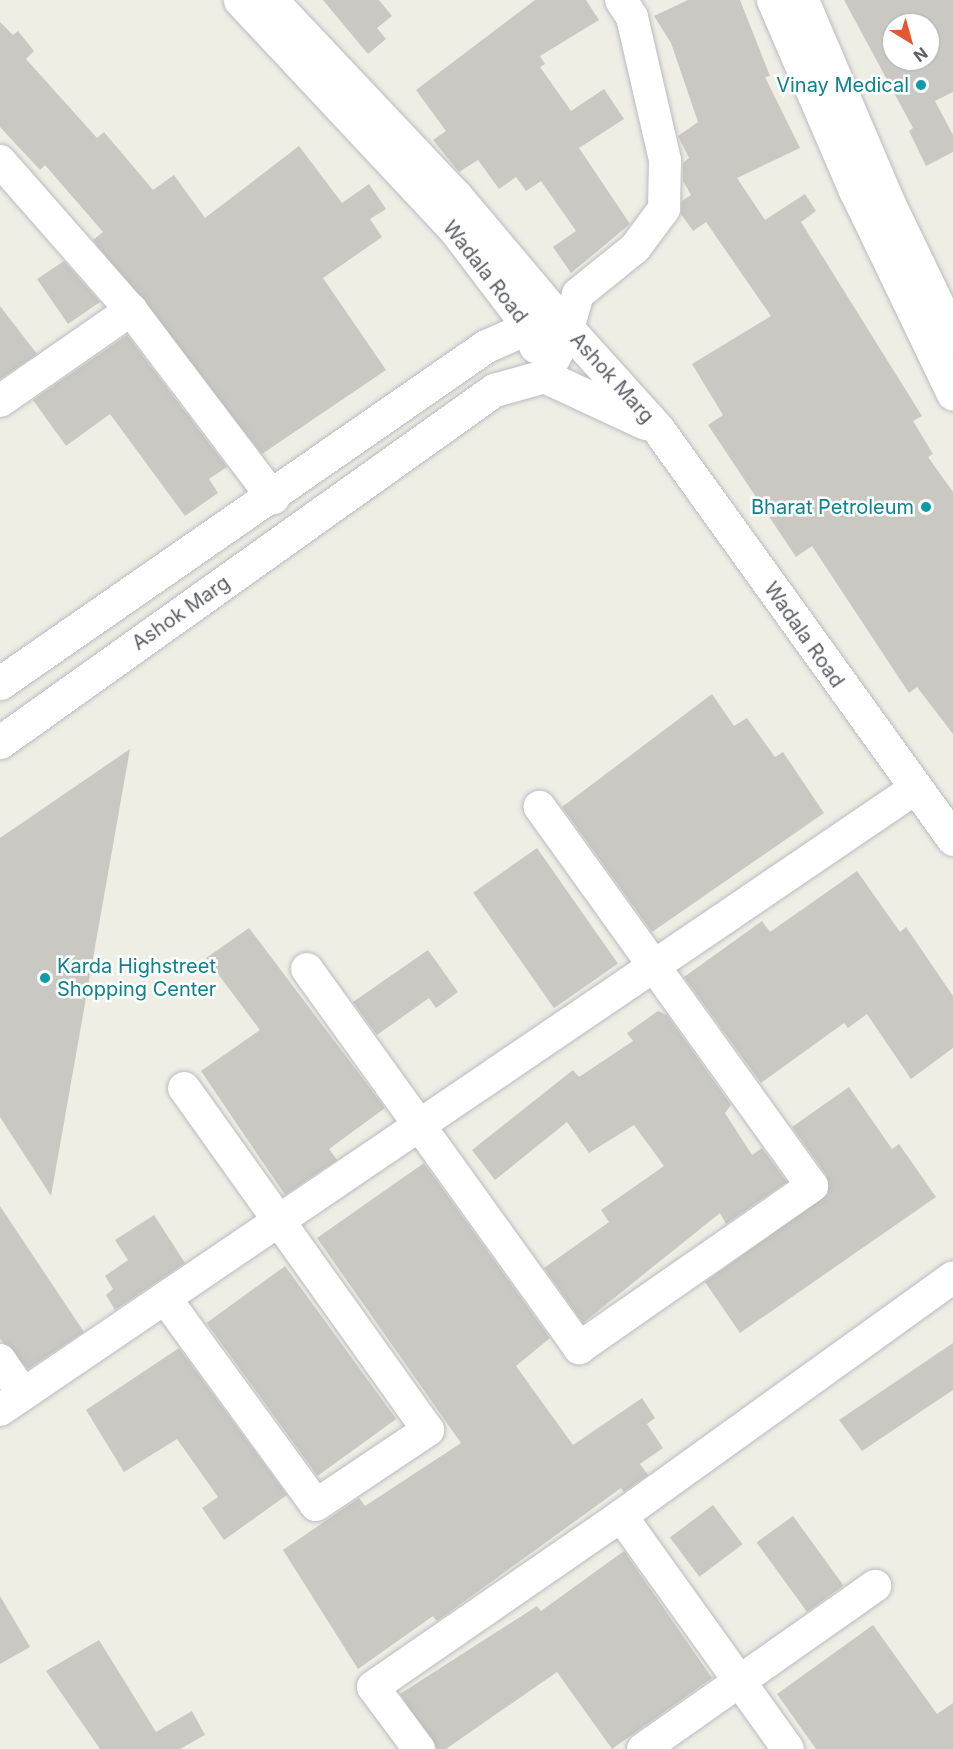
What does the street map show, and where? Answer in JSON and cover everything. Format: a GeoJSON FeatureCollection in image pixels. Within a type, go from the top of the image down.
{"type":"FeatureCollection","features":[{"type":"Feature","properties":{"kind":"street","name":"Wadala Road"},"geometry":{"type":"LineString","coordinates":[[240,0],[456,231],[529,327],[544,376]]}},
{"type":"Feature","properties":{"kind":"street","name":"Wadala Road"},"geometry":{"type":"LineString","coordinates":[[271,0],[455,195],[568,329]]}},
{"type":"Feature","properties":{"kind":"street"},"geometry":{"type":"LineString","coordinates":[[544,376],[568,329],[578,294],[635,248],[664,209],[665,160],[632,16],[621,0]]}},
{"type":"Feature","properties":{"kind":"street"},"geometry":{"type":"LineString","coordinates":[[773,0],[855,190],[953,394]]}},
{"type":"Feature","properties":{"kind":"street"},"geometry":{"type":"LineString","coordinates":[[802,0],[889,204],[953,337]]}},
{"type":"Feature","properties":{"kind":"street"},"geometry":{"type":"LineString","coordinates":[[0,161],[132,310],[273,498]]}},
{"type":"Feature","properties":{"kind":"street"},"geometry":{"type":"LineString","coordinates":[[0,401],[132,310]]}},
{"type":"Feature","properties":{"kind":"street","name":"Ashok Marg"},"geometry":{"type":"LineString","coordinates":[[0,683],[273,498],[486,346],[529,327],[568,329],[658,429]]}},
{"type":"Feature","properties":{"kind":"street","name":"Ashok Marg"},"geometry":{"type":"LineString","coordinates":[[0,742],[494,390],[544,376],[658,429]]}},
{"type":"Feature","properties":{"kind":"street","name":"Wadala Road"},"geometry":{"type":"LineString","coordinates":[[658,429],[913,790],[953,839]]}},
{"type":"Feature","properties":{"kind":"street"},"geometry":{"type":"LineString","coordinates":[[0,1360],[12,1402],[913,790]]}},
{"type":"Feature","properties":{"kind":"street"},"geometry":{"type":"LineString","coordinates":[[307,969],[579,1348],[812,1185],[540,807]]}},
{"type":"Feature","properties":{"kind":"street"},"geometry":{"type":"LineString","coordinates":[[165,1298],[316,1505],[428,1430],[280,1219],[184,1088]]}},
{"type":"Feature","properties":{"kind":"street"},"geometry":{"type":"LineString","coordinates":[[419,1749],[373,1687],[621,1516],[953,1277]]}},
{"type":"Feature","properties":{"kind":"street"},"geometry":{"type":"LineString","coordinates":[[621,1516],[788,1749]]}},
{"type":"Feature","properties":{"kind":"street"},"geometry":{"type":"LineString","coordinates":[[643,1749],[875,1586]]}},
{"type":"Feature","properties":{"kind":"building"},"geometry":{"type":"Polygon","coordinates":[[[323,0],[379,0],[392,16],[377,28],[386,39],[368,54],[323,0]]]}},
{"type":"Feature","properties":{"kind":"building"},"geometry":{"type":"Polygon","coordinates":[[[535,0],[586,0],[599,20],[540,56],[545,64],[540,67],[571,111],[604,89],[624,119],[579,148],[630,224],[571,273],[553,247],[576,231],[541,181],[526,191],[516,177],[499,189],[478,160],[459,172],[433,140],[446,131],[416,90],[535,0]]]}},
{"type":"Feature","properties":{"kind":"building"},"geometry":{"type":"Polygon","coordinates":[[[688,0],[740,0],[770,76],[765,77],[800,148],[737,178],[765,220],[805,194],[816,211],[801,222],[922,416],[913,421],[933,454],[928,457],[953,492],[953,734],[917,687],[909,693],[812,546],[796,557],[708,425],[723,415],[692,364],[771,316],[706,222],[693,231],[681,214],[682,201],[691,195],[683,181],[683,163],[689,158],[678,136],[698,122],[671,43],[654,16],[688,0]]]}},
{"type":"Feature","properties":{"kind":"building"},"geometry":{"type":"Polygon","coordinates":[[[844,0],[953,0],[953,92],[935,101],[953,135],[953,152],[926,166],[909,131],[913,128],[883,72],[941,72],[941,12],[881,12],[881,69],[844,0]]]}},
{"type":"Feature","properties":{"kind":"building"},"geometry":{"type":"Polygon","coordinates":[[[0,22],[13,35],[18,31],[34,51],[26,59],[97,138],[104,132],[153,190],[174,175],[205,218],[299,146],[342,203],[369,184],[386,209],[370,219],[382,237],[323,278],[386,370],[262,454],[93,240],[103,232],[45,165],[40,170],[0,127],[0,22]]]}},
{"type":"Feature","properties":{"kind":"building"},"geometry":{"type":"Polygon","coordinates":[[[64,261],[100,302],[68,324],[37,279],[64,261]]]}},
{"type":"Feature","properties":{"kind":"building"},"geometry":{"type":"Polygon","coordinates":[[[0,306],[37,354],[0,379],[0,306]]]}},
{"type":"Feature","properties":{"kind":"building"},"geometry":{"type":"Polygon","coordinates":[[[127,335],[227,467],[209,479],[218,493],[185,516],[110,414],[66,446],[33,400],[127,335]]]}},
{"type":"Feature","properties":{"kind":"building"},"geometry":{"type":"Polygon","coordinates":[[[712,694],[734,726],[747,718],[775,757],[783,752],[824,813],[652,932],[562,807],[712,694]]]}},
{"type":"Feature","properties":{"kind":"building","name":"Karda Highstreet Shopping Center"},"geometry":{"type":"Polygon","coordinates":[[[130,749],[51,1196],[0,1117],[0,838],[130,749]]]}},
{"type":"Feature","properties":{"kind":"building"},"geometry":{"type":"Polygon","coordinates":[[[537,848],[618,964],[554,1008],[473,893],[537,848]]]}},
{"type":"Feature","properties":{"kind":"building"},"geometry":{"type":"Polygon","coordinates":[[[857,871],[900,932],[906,927],[953,996],[953,1048],[911,1079],[867,1014],[848,1028],[844,1023],[761,1083],[684,977],[762,921],[770,932],[857,871]]]}},
{"type":"Feature","properties":{"kind":"building"},"geometry":{"type":"Polygon","coordinates":[[[249,928],[385,1108],[329,1149],[337,1160],[285,1195],[201,1071],[260,1030],[206,958],[249,928]]]}},
{"type":"Feature","properties":{"kind":"building"},"geometry":{"type":"Polygon","coordinates":[[[428,950],[458,992],[436,1008],[429,998],[377,1035],[353,1002],[428,950]]]}},
{"type":"Feature","properties":{"kind":"building"},"geometry":{"type":"Polygon","coordinates":[[[658,1011],[667,1015],[731,1105],[725,1113],[752,1155],[762,1148],[787,1182],[726,1224],[720,1213],[583,1323],[544,1268],[609,1222],[601,1210],[664,1166],[634,1125],[589,1153],[567,1122],[495,1180],[472,1150],[573,1070],[579,1077],[633,1041],[627,1033],[658,1011]]]}},
{"type":"Feature","properties":{"kind":"building"},"geometry":{"type":"Polygon","coordinates":[[[849,1087],[892,1149],[899,1144],[936,1197],[740,1333],[705,1282],[828,1194],[827,1176],[792,1127],[849,1087]]]}},
{"type":"Feature","properties":{"kind":"building"},"geometry":{"type":"Polygon","coordinates":[[[424,1163],[550,1338],[516,1366],[573,1445],[642,1398],[655,1418],[647,1424],[663,1448],[640,1464],[648,1475],[624,1492],[621,1488],[437,1621],[433,1616],[358,1669],[283,1550],[359,1498],[365,1506],[461,1443],[317,1238],[424,1163]]]}},
{"type":"Feature","properties":{"kind":"building"},"geometry":{"type":"Polygon","coordinates":[[[0,1206],[84,1332],[28,1369],[0,1339],[0,1206]]]}},
{"type":"Feature","properties":{"kind":"building"},"geometry":{"type":"Polygon","coordinates":[[[154,1215],[185,1263],[115,1310],[106,1295],[113,1289],[105,1276],[128,1260],[115,1240],[154,1215]]]}},
{"type":"Feature","properties":{"kind":"building"},"geometry":{"type":"Polygon","coordinates":[[[285,1266],[396,1419],[318,1476],[207,1323],[285,1266]]]}},
{"type":"Feature","properties":{"kind":"building"},"geometry":{"type":"Polygon","coordinates":[[[953,1343],[953,1390],[862,1451],[839,1420],[953,1343]]]}},
{"type":"Feature","properties":{"kind":"building"},"geometry":{"type":"Polygon","coordinates":[[[179,1348],[287,1495],[224,1540],[202,1508],[218,1497],[177,1439],[124,1472],[86,1410],[179,1348]]]}},
{"type":"Feature","properties":{"kind":"building"},"geometry":{"type":"Polygon","coordinates":[[[713,1505],[742,1544],[699,1577],[670,1537],[713,1505]]]}},
{"type":"Feature","properties":{"kind":"building"},"geometry":{"type":"Polygon","coordinates":[[[793,1516],[844,1586],[807,1612],[757,1542],[793,1516]]]}},
{"type":"Feature","properties":{"kind":"building"},"geometry":{"type":"Polygon","coordinates":[[[624,1551],[712,1678],[612,1749],[557,1672],[446,1749],[437,1749],[400,1694],[537,1606],[541,1611],[624,1551]]]}},
{"type":"Feature","properties":{"kind":"building"},"geometry":{"type":"Polygon","coordinates":[[[0,1596],[30,1647],[0,1664],[0,1596]]]}},
{"type":"Feature","properties":{"kind":"building"},"geometry":{"type":"Polygon","coordinates":[[[873,1625],[937,1714],[953,1703],[953,1749],[816,1749],[777,1694],[873,1625]]]}},
{"type":"Feature","properties":{"kind":"building"},"geometry":{"type":"Polygon","coordinates":[[[99,1640],[156,1732],[192,1711],[205,1735],[180,1749],[100,1749],[46,1671],[99,1640]]]}},
{"type":"Feature","properties":{"kind":"place","name":"Vinay Medical"},"geometry":{"type":"Point","coordinates":[921,85]}},
{"type":"Feature","properties":{"kind":"place","name":"Bharat Petroleum"},"geometry":{"type":"Point","coordinates":[926,507]}},
{"type":"Feature","properties":{"kind":"place","name":"Karda Highstreet Shopping Center"},"geometry":{"type":"Point","coordinates":[45,978]}}]}
